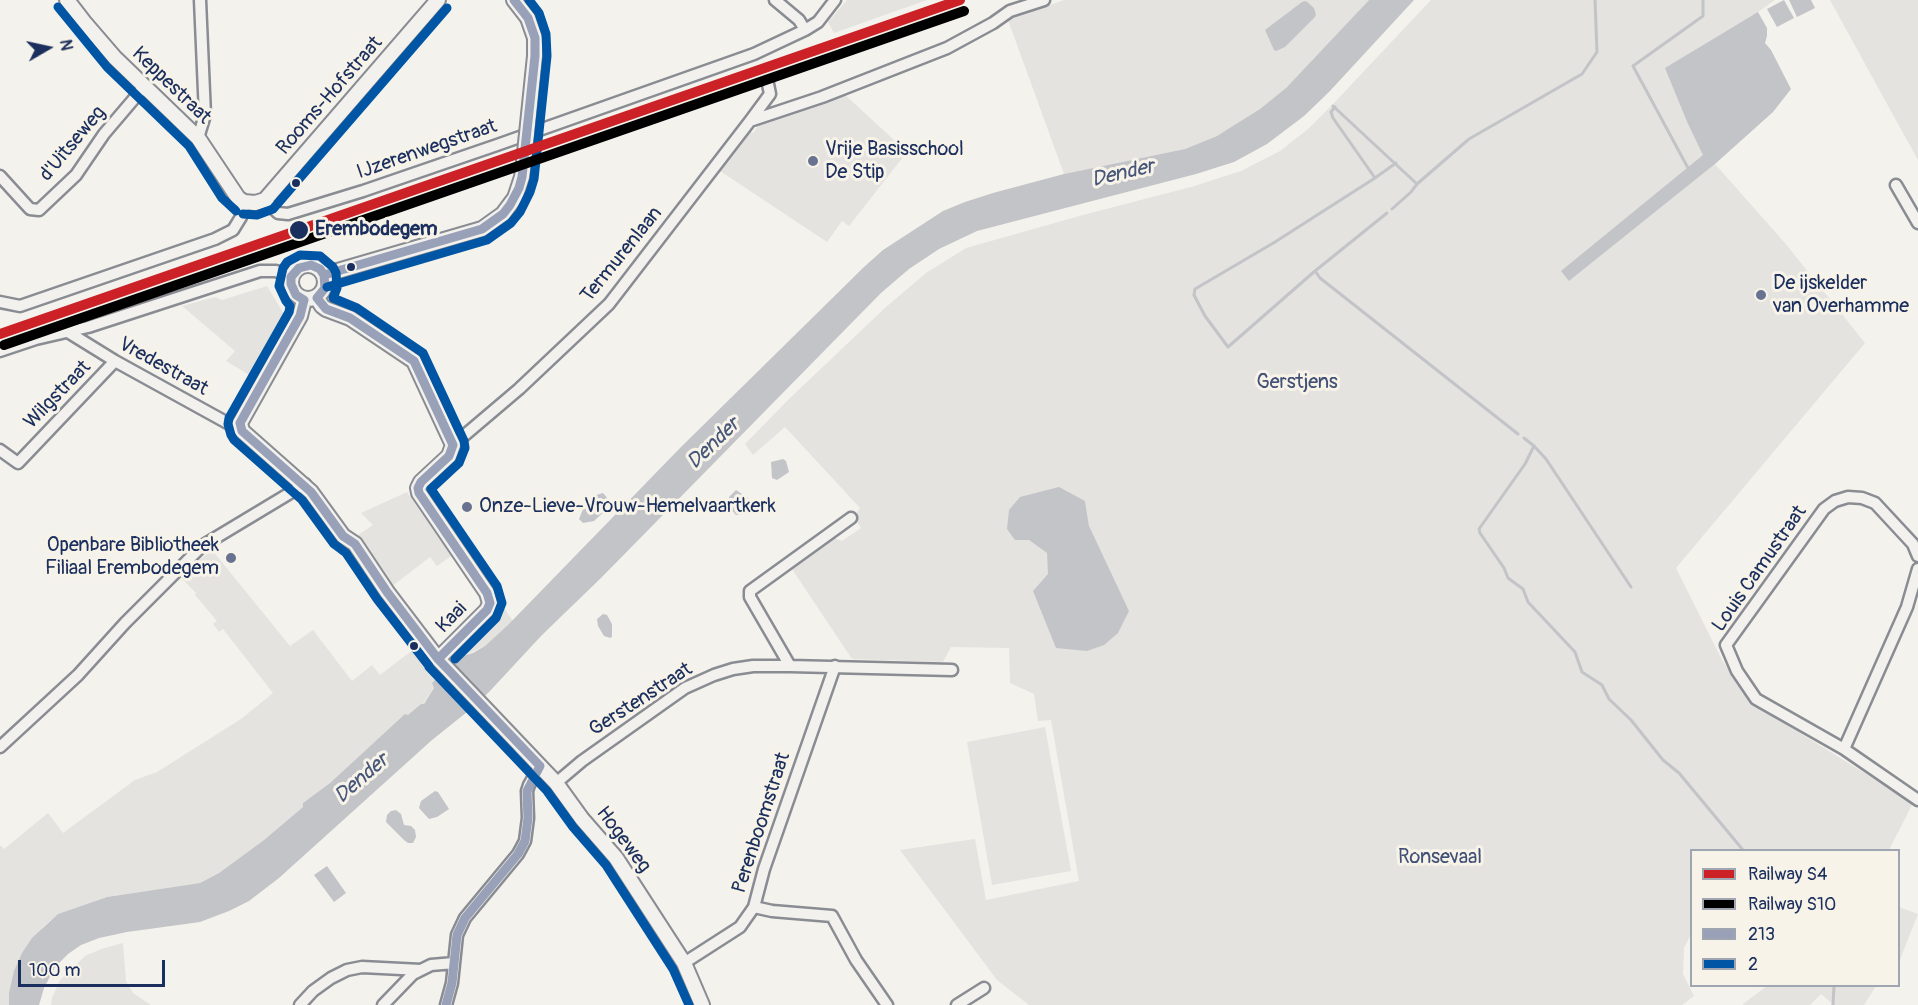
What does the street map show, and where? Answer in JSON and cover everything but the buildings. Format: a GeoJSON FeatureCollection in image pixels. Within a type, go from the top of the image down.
{"type":"FeatureCollection","features":[{"type":"Feature","properties":{"kind":"street","name":"Keppestraat"},"geometry":{"type":"LineString","coordinates":[[68,0],[115,58],[198,138],[232,190],[244,202]]}},
{"type":"Feature","properties":{"kind":"street"},"geometry":{"type":"LineString","coordinates":[[198,138],[205,115],[200,0]]}},
{"type":"Feature","properties":{"kind":"street","name":"Rooms-Hofstraat"},"geometry":{"type":"LineString","coordinates":[[265,200],[438,0]]}},
{"type":"Feature","properties":{"kind":"street"},"geometry":{"type":"LineString","coordinates":[[324,275],[482,229],[502,214],[514,198],[522,177],[536,56],[535,38],[528,18],[514,0]]}},
{"type":"Feature","properties":{"kind":"street"},"geometry":{"type":"LineString","coordinates":[[775,0],[799,20],[805,30]]}},
{"type":"Feature","properties":{"kind":"street","name":"IJzerenwegstraat"},"geometry":{"type":"LineString","coordinates":[[265,200],[278,213],[291,213],[497,145],[754,54],[805,30],[824,17],[835,0]]}},
{"type":"Feature","properties":{"kind":"street"},"geometry":{"type":"LineString","coordinates":[[750,121],[947,48],[1010,11],[1044,0]]}},
{"type":"Feature","properties":{"kind":"street","name":"Termurenlaan"},"geometry":{"type":"LineString","coordinates":[[453,445],[519,389],[609,304],[770,94],[768,84]]}},
{"type":"Feature","properties":{"kind":"street","name":"d'Uitseweg"},"geometry":{"type":"LineString","coordinates":[[0,176],[30,209],[39,210],[76,175],[104,134],[144,87]]}},
{"type":"Feature","properties":{"kind":"street"},"geometry":{"type":"LineString","coordinates":[[1896,185],[1918,223]]}},
{"type":"Feature","properties":{"kind":"street"},"geometry":{"type":"LineString","coordinates":[[0,302],[20,306],[215,239],[232,230],[241,217],[244,202],[255,203],[265,200]]}},
{"type":"Feature","properties":{"kind":"street"},"geometry":{"type":"LineString","coordinates":[[242,431],[240,423],[300,316],[310,299],[325,288],[324,275],[316,267],[304,266],[294,272],[291,277],[292,290],[296,296],[310,299],[326,309],[350,318],[414,361],[453,445]]}},
{"type":"Feature","properties":{"kind":"street"},"geometry":{"type":"LineString","coordinates":[[0,351],[36,339],[88,327],[260,272],[276,271],[291,277]]}},
{"type":"Feature","properties":{"kind":"street","name":"Vredestraat"},"geometry":{"type":"LineString","coordinates":[[68,332],[115,361],[242,431]]}},
{"type":"Feature","properties":{"kind":"street","name":"Wilgstraat"},"geometry":{"type":"LineString","coordinates":[[0,450],[18,463],[115,361]]}},
{"type":"Feature","properties":{"kind":"street","name":"Hogeweg"},"geometry":{"type":"LineString","coordinates":[[242,431],[304,484],[343,536],[354,544],[387,592],[442,663],[556,783],[582,819],[616,858],[684,963],[702,1005]]}},
{"type":"Feature","properties":{"kind":"street","name":"Kaai"},"geometry":{"type":"LineString","coordinates":[[442,663],[487,610],[490,603],[487,593],[419,493],[420,482],[448,456],[453,445]]}},
{"type":"Feature","properties":{"kind":"street"},"geometry":{"type":"LineString","coordinates":[[0,747],[78,675],[125,623],[202,546],[304,484]]}},
{"type":"Feature","properties":{"kind":"street","name":"Louis Camustraat"},"geometry":{"type":"LineString","coordinates":[[1918,556],[1913,544],[1875,503],[1862,498],[1848,497],[1835,501],[1824,509],[1726,645],[1737,671],[1756,699],[1844,749],[1918,800]]}},
{"type":"Feature","properties":{"kind":"street"},"geometry":{"type":"LineString","coordinates":[[790,666],[750,597],[750,591],[850,518]]}},
{"type":"Feature","properties":{"kind":"street"},"geometry":{"type":"LineString","coordinates":[[1844,749],[1907,607],[1918,569]]}},
{"type":"Feature","properties":{"kind":"street","name":"Gerstenstraat"},"geometry":{"type":"LineString","coordinates":[[556,783],[582,761],[685,687],[733,669],[753,666],[835,666],[952,670]]}},
{"type":"Feature","properties":{"kind":"street","name":"Perenboomstraat"},"geometry":{"type":"LineString","coordinates":[[684,963],[740,927],[754,907],[764,869],[835,666]]}},
{"type":"Feature","properties":{"kind":"street"},"geometry":{"type":"LineString","coordinates":[[446,1005],[452,983],[457,934],[465,918],[518,854],[525,841],[528,818],[527,791],[540,766]]}},
{"type":"Feature","properties":{"kind":"street"},"geometry":{"type":"LineString","coordinates":[[754,907],[772,911],[832,916],[856,960],[887,1005]]}},
{"type":"Feature","properties":{"kind":"street"},"geometry":{"type":"LineString","coordinates":[[383,1005],[413,974],[431,965],[454,963]]}},
{"type":"Feature","properties":{"kind":"street"},"geometry":{"type":"LineString","coordinates":[[300,1005],[331,978],[347,970],[362,967],[421,970]]}},
{"type":"Feature","properties":{"kind":"street"},"geometry":{"type":"LineString","coordinates":[[959,1005],[984,988]]}},
{"type":"Feature","properties":{"kind":"shaded area"},"geometry":{"type":"Polygon","coordinates":[[[847,0],[927,0],[834,33],[828,22],[847,0]]]}},
{"type":"Feature","properties":{"kind":"shaded area"},"geometry":{"type":"Polygon","coordinates":[[[1064,0],[1369,0],[1286,88],[1260,109],[1217,136],[1185,149],[1064,174],[1008,20],[1064,0]]]}},
{"type":"Feature","properties":{"kind":"shaded area"},"geometry":{"type":"Polygon","coordinates":[[[1431,0],[1775,0],[1758,12],[1688,124],[1704,155],[1569,281],[1715,164],[1785,243],[1865,343],[1676,568],[1722,660],[1753,704],[1913,803],[1890,849],[1690,849],[1690,936],[1684,948],[1683,974],[1694,996],[1682,1005],[1029,1005],[997,980],[900,850],[975,839],[986,900],[1079,881],[1051,720],[1038,721],[1034,694],[1010,683],[1009,648],[951,647],[943,662],[852,659],[792,569],[834,538],[842,541],[861,528],[854,517],[860,508],[785,427],[753,455],[745,444],[886,307],[926,273],[966,248],[1191,187],[1241,171],[1280,151],[1308,129],[1431,0]],[[1085,501],[1029,540],[1047,553],[1056,648],[1089,526],[1085,501]]]}},
{"type":"Feature","properties":{"kind":"shaded area"},"geometry":{"type":"Polygon","coordinates":[[[1830,0],[1918,0],[1918,160],[1903,133],[1830,0]]]}},
{"type":"Feature","properties":{"kind":"shaded area","name":"Vrije Basisschool De Stip"},"geometry":{"type":"Polygon","coordinates":[[[842,92],[907,152],[849,226],[842,221],[827,242],[720,171],[750,131],[753,133],[760,123],[842,92]]]}},
{"type":"Feature","properties":{"kind":"shaded area"},"geometry":{"type":"Polygon","coordinates":[[[267,286],[284,314],[268,344],[274,351],[256,379],[226,361],[235,351],[182,306],[215,297],[222,300],[267,286]]]}},
{"type":"Feature","properties":{"kind":"shaded area"},"geometry":{"type":"Polygon","coordinates":[[[407,492],[451,556],[437,566],[430,557],[391,587],[358,535],[373,525],[361,513],[407,492]]]}},
{"type":"Feature","properties":{"kind":"shaded area"},"geometry":{"type":"Polygon","coordinates":[[[212,550],[290,646],[313,630],[352,681],[372,665],[380,675],[418,646],[441,675],[432,683],[434,688],[423,704],[408,716],[406,714],[264,840],[219,873],[200,883],[107,897],[58,914],[43,927],[9,993],[9,1005],[0,1005],[0,845],[4,849],[48,813],[63,833],[135,780],[157,772],[241,719],[273,693],[223,629],[219,632],[213,624],[217,621],[195,595],[196,593],[179,576],[212,550]]]}},
{"type":"Feature","properties":{"kind":"shaded area"},"geometry":{"type":"Polygon","coordinates":[[[502,605],[513,621],[485,646],[465,655],[457,647],[502,605]]]}},
{"type":"Feature","properties":{"kind":"shaded area"},"geometry":{"type":"Polygon","coordinates":[[[1045,727],[1071,871],[992,885],[967,742],[1045,727]]]}},
{"type":"Feature","properties":{"kind":"shaded area"},"geometry":{"type":"Polygon","coordinates":[[[1900,907],[1918,914],[1900,959],[1900,907]]]}},
{"type":"Feature","properties":{"kind":"shaded area"},"geometry":{"type":"Polygon","coordinates":[[[123,943],[126,981],[133,993],[151,1005],[51,1005],[60,980],[85,956],[123,943]]]}},
{"type":"Feature","properties":{"kind":"shaded area"},"geometry":{"type":"Polygon","coordinates":[[[1766,987],[1875,987],[1864,1005],[1834,1005],[1821,994],[1810,1005],[1743,1004],[1766,987]]]}},
{"type":"Feature","properties":{"kind":"water","name":"Dender"},"geometry":{"type":"Polygon","coordinates":[[[1369,0],[1414,0],[1329,92],[1304,116],[1267,144],[1234,162],[1196,174],[977,231],[939,249],[909,269],[881,293],[542,635],[489,692],[432,740],[279,878],[249,901],[200,922],[127,932],[99,938],[81,945],[55,967],[44,988],[39,1005],[9,1005],[14,971],[22,953],[32,938],[58,914],[107,897],[200,883],[219,873],[264,840],[303,807],[303,803],[330,783],[405,714],[408,715],[424,704],[434,688],[432,683],[459,657],[485,646],[508,625],[681,447],[883,250],[943,211],[965,202],[1064,174],[1185,149],[1217,136],[1260,109],[1286,88],[1369,0]]]}},
{"type":"Feature","properties":{"kind":"water"},"geometry":{"type":"Polygon","coordinates":[[[1784,0],[1794,18],[1777,27],[1767,9],[1784,0]]]}},
{"type":"Feature","properties":{"kind":"water"},"geometry":{"type":"Polygon","coordinates":[[[1789,0],[1811,0],[1815,8],[1797,17],[1789,0]]]}},
{"type":"Feature","properties":{"kind":"water"},"geometry":{"type":"Polygon","coordinates":[[[1306,1],[1314,8],[1316,15],[1285,47],[1274,50],[1265,30],[1306,1]]]}},
{"type":"Feature","properties":{"kind":"water"},"geometry":{"type":"Polygon","coordinates":[[[1758,12],[1767,28],[1765,43],[1791,89],[1773,112],[1715,164],[1569,281],[1561,271],[1703,155],[1665,68],[1758,12]]]}},
{"type":"Feature","properties":{"kind":"water"},"geometry":{"type":"Polygon","coordinates":[[[783,459],[786,461],[789,472],[777,480],[772,478],[771,462],[783,459]]]}},
{"type":"Feature","properties":{"kind":"water"},"geometry":{"type":"Polygon","coordinates":[[[1059,487],[1085,501],[1089,526],[1129,611],[1118,633],[1104,645],[1087,651],[1056,648],[1033,591],[1048,574],[1047,553],[1029,540],[1015,540],[1007,529],[1009,510],[1020,497],[1059,487]]]}},
{"type":"Feature","properties":{"kind":"water"},"geometry":{"type":"Polygon","coordinates":[[[736,490],[748,498],[750,511],[748,514],[736,515],[730,508],[729,497],[736,490]]]}},
{"type":"Feature","properties":{"kind":"water"},"geometry":{"type":"Polygon","coordinates":[[[603,493],[609,500],[607,509],[594,521],[583,523],[579,519],[586,502],[590,497],[603,493]]]}},
{"type":"Feature","properties":{"kind":"water"},"geometry":{"type":"Polygon","coordinates":[[[603,614],[607,615],[612,624],[612,637],[610,638],[604,636],[598,626],[597,619],[603,614]]]}},
{"type":"Feature","properties":{"kind":"water"},"geometry":{"type":"Polygon","coordinates":[[[435,791],[449,809],[429,819],[419,808],[421,801],[435,791]]]}},
{"type":"Feature","properties":{"kind":"water"},"geometry":{"type":"Polygon","coordinates":[[[396,810],[401,814],[404,825],[411,826],[415,830],[416,837],[413,843],[404,840],[386,822],[387,815],[396,810]]]}},
{"type":"Feature","properties":{"kind":"water"},"geometry":{"type":"Polygon","coordinates":[[[327,866],[346,893],[334,902],[314,875],[327,866]]]}},
{"type":"Feature","properties":{"kind":"waterway"},"geometry":{"type":"LineString","coordinates":[[1417,184],[1469,139],[1582,74],[1597,52],[1595,0]]}},
{"type":"Feature","properties":{"kind":"waterway"},"geometry":{"type":"LineString","coordinates":[[1688,168],[1633,66],[1703,16],[1703,0]]}},
{"type":"Feature","properties":{"kind":"waterway"},"geometry":{"type":"LineString","coordinates":[[1333,106],[1417,184],[1392,209]]}},
{"type":"Feature","properties":{"kind":"waterway"},"geometry":{"type":"LineString","coordinates":[[1335,107],[1331,112],[1333,118],[1375,178],[1396,163]]}},
{"type":"Feature","properties":{"kind":"waterway"},"geometry":{"type":"LineString","coordinates":[[1315,271],[1228,347],[1205,316],[1194,295],[1195,289],[1275,242],[1375,178]]}},
{"type":"Feature","properties":{"kind":"waterway"},"geometry":{"type":"LineString","coordinates":[[1387,213],[1315,271],[1320,278],[1518,434]]}},
{"type":"Feature","properties":{"kind":"waterway"},"geometry":{"type":"LineString","coordinates":[[1524,438],[1546,459],[1631,587]]}},
{"type":"Feature","properties":{"kind":"waterway"},"geometry":{"type":"LineString","coordinates":[[1534,446],[1525,464],[1479,529],[1480,533],[1504,568],[1508,578],[1523,589],[1528,602],[1575,652],[1582,672],[1602,685],[1609,699],[1631,720],[1663,760],[1679,773],[1742,849]]}},
{"type":"Feature","properties":{"kind":"waterway"},"geometry":{"type":"LineString","coordinates":[[1833,1005],[1834,987]]}},
{"type":"Feature","properties":{"kind":"rail line","name":"S4"},"geometry":{"type":"LineString","coordinates":[[0,334],[960,0]]}},
{"type":"Feature","properties":{"kind":"rail line","name":"S10"},"geometry":{"type":"LineString","coordinates":[[4,345],[964,11]]}},
{"type":"Feature","properties":{"kind":"transit line","name":"213"},"geometry":{"type":"LineString","coordinates":[[324,275],[482,229],[503,214],[510,205],[522,177],[535,56],[535,38],[528,18],[514,0]]}},
{"type":"Feature","properties":{"kind":"transit line","name":"2"},"geometry":{"type":"LineString","coordinates":[[327,287],[487,240],[511,223],[520,212],[534,179],[547,56],[546,34],[539,13],[529,0]]}},
{"type":"Feature","properties":{"kind":"transit line","name":"2"},"geometry":{"type":"LineString","coordinates":[[58,7],[107,67],[189,146],[222,198],[236,211]]}},
{"type":"Feature","properties":{"kind":"transit line","name":"2"},"geometry":{"type":"LineString","coordinates":[[243,214],[257,215],[273,209],[447,8]]}},
{"type":"Feature","properties":{"kind":"transit line","name":"2"},"geometry":{"type":"LineString","coordinates":[[429,666],[377,599],[346,553],[334,544],[302,500],[231,435],[229,418],[289,312],[290,306],[279,286],[283,268],[287,262],[300,255],[320,256],[333,267],[336,273],[337,288],[333,298],[357,308],[423,353],[464,441],[465,448],[459,463],[431,489],[497,586],[502,603],[496,618],[455,659]]}},
{"type":"Feature","properties":{"kind":"transit line","name":"213"},"geometry":{"type":"LineString","coordinates":[[317,298],[325,288],[324,275],[320,269],[311,265],[299,268],[291,277],[291,284],[296,295],[304,300],[300,316],[240,423],[242,431],[311,492],[343,536],[355,544],[387,592],[438,659],[540,766]]}},
{"type":"Feature","properties":{"kind":"transit line","name":"213"},"geometry":{"type":"LineString","coordinates":[[317,298],[326,309],[350,318],[414,361],[453,445],[449,456],[421,482],[418,488],[419,493],[487,593],[490,603]]}},
{"type":"Feature","properties":{"kind":"transit line","name":"213"},"geometry":{"type":"LineString","coordinates":[[438,659],[487,610],[490,603]]}},
{"type":"Feature","properties":{"kind":"transit line","name":"2"},"geometry":{"type":"LineString","coordinates":[[429,667],[547,791],[573,827],[606,865],[673,969],[689,1005]]}},
{"type":"Feature","properties":{"kind":"transit line","name":"213"},"geometry":{"type":"LineString","coordinates":[[446,1005],[452,983],[457,935],[465,918],[518,854],[525,841],[528,818],[527,791],[540,766]]}},
{"type":"Feature","properties":{"kind":"place","name":"Vrije Basisschool De Stip"},"geometry":{"type":"Point","coordinates":[813,161]}},
{"type":"Feature","properties":{"kind":"place","name":"Erembodegem"},"geometry":{"type":"Point","coordinates":[299,230]}},
{"type":"Feature","properties":{"kind":"place","name":"De ijskelder van Overhamme"},"geometry":{"type":"Point","coordinates":[1761,295]}},
{"type":"Feature","properties":{"kind":"place","name":"Onze-Lieve-Vrouw-Hemelvaartkerk"},"geometry":{"type":"Point","coordinates":[467,507]}},
{"type":"Feature","properties":{"kind":"place","name":"Openbare Bibliotheek Filiaal Erembodegem"},"geometry":{"type":"Point","coordinates":[231,558]}},
{"type":"Feature","properties":{"kind":"park label","name":"Gerstjens"},"geometry":{"type":"Point","coordinates":[1297,383]}},
{"type":"Feature","properties":{"kind":"park label","name":"Ronsevaal"},"geometry":{"type":"Point","coordinates":[1440,858]}}]}
